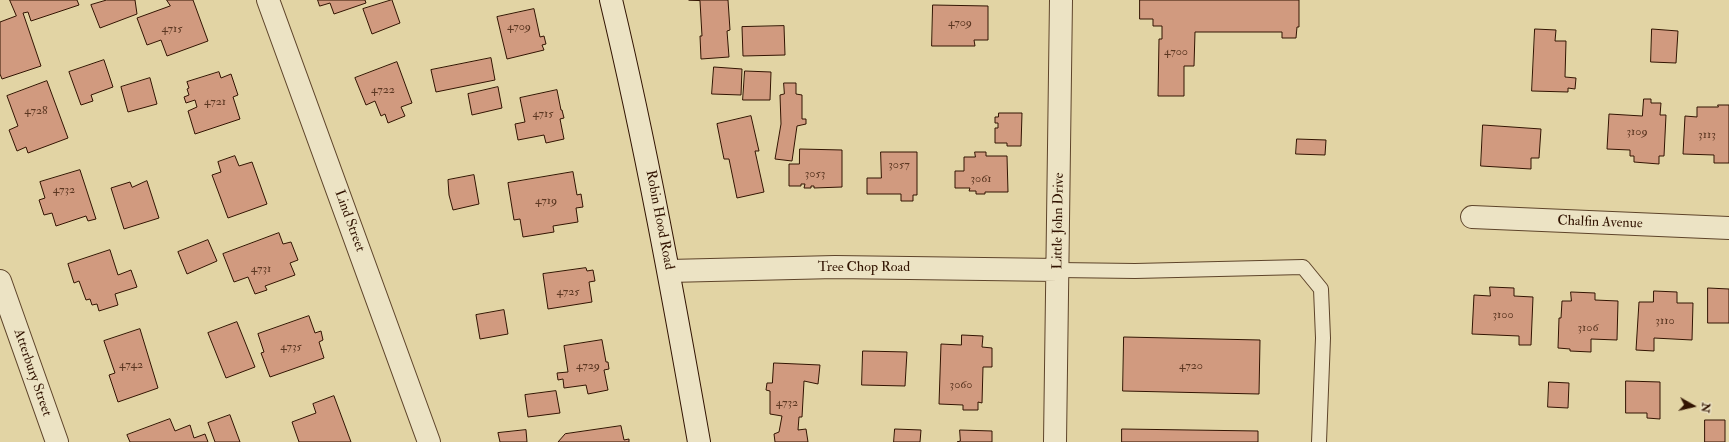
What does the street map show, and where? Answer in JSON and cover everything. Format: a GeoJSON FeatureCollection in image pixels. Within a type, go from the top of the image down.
{"type":"FeatureCollection","features":[{"type":"Feature","properties":{"kind":"street","name":"Lind Street"},"geometry":{"type":"LineString","coordinates":[[268,0],[429,442]]}},
{"type":"Feature","properties":{"kind":"street","name":"Robin Hood Road"},"geometry":{"type":"LineString","coordinates":[[611,0],[633,91],[669,271],[699,442]]}},
{"type":"Feature","properties":{"kind":"street","name":"Little John Drive"},"geometry":{"type":"LineString","coordinates":[[1056,442],[1061,0]]}},
{"type":"Feature","properties":{"kind":"street","name":"Chalfin Avenue"},"geometry":{"type":"LineString","coordinates":[[1472,217],[1729,228]]}},
{"type":"Feature","properties":{"kind":"street","name":"Tree Chop Road"},"geometry":{"type":"LineString","coordinates":[[669,271],[836,267],[1058,270]]}},
{"type":"Feature","properties":{"kind":"street","name":"Atterbury Street"},"geometry":{"type":"LineString","coordinates":[[0,281],[56,442]]}},
{"type":"Feature","properties":{"kind":"lane"},"geometry":{"type":"LineString","coordinates":[[1058,270],[1135,272],[1303,267],[1321,289],[1323,338],[1318,442]]}},
{"type":"Feature","properties":{"kind":"building"},"geometry":{"type":"Polygon","coordinates":[[[10,0],[77,0],[79,5],[31,21],[28,12],[23,13],[41,66],[2,79],[0,74],[0,22],[16,16],[10,0]]]}},
{"type":"Feature","properties":{"kind":"building"},"geometry":{"type":"Polygon","coordinates":[[[107,0],[135,0],[137,14],[100,28],[91,5],[107,0]]]}},
{"type":"Feature","properties":{"kind":"building"},"geometry":{"type":"Polygon","coordinates":[[[167,0],[193,0],[208,41],[167,56],[161,40],[147,45],[137,18],[170,6],[167,0]]]}},
{"type":"Feature","properties":{"kind":"building"},"geometry":{"type":"Polygon","coordinates":[[[318,0],[365,0],[366,3],[334,14],[330,3],[320,6],[318,0]]]}},
{"type":"Feature","properties":{"kind":"building"},"geometry":{"type":"Polygon","coordinates":[[[392,0],[400,23],[372,34],[363,9],[392,0]]]}},
{"type":"Feature","properties":{"kind":"building"},"geometry":{"type":"Polygon","coordinates":[[[689,0],[728,0],[730,30],[727,31],[729,57],[701,59],[700,36],[702,36],[700,1],[689,0]]]}},
{"type":"Feature","properties":{"kind":"building"},"geometry":{"type":"Polygon","coordinates":[[[1140,0],[1299,0],[1299,27],[1297,27],[1296,38],[1282,38],[1282,32],[1195,32],[1194,66],[1184,66],[1184,96],[1158,96],[1159,39],[1162,39],[1162,26],[1153,26],[1153,19],[1140,19],[1140,0]]]}},
{"type":"Feature","properties":{"kind":"building"},"geometry":{"type":"Polygon","coordinates":[[[933,5],[988,6],[988,40],[974,40],[975,46],[932,46],[933,5]]]}},
{"type":"Feature","properties":{"kind":"building"},"geometry":{"type":"Polygon","coordinates":[[[534,9],[540,37],[544,36],[546,44],[542,45],[544,50],[507,59],[497,17],[534,9]]]}},
{"type":"Feature","properties":{"kind":"building"},"geometry":{"type":"Polygon","coordinates":[[[784,26],[785,55],[743,56],[742,27],[784,26]]]}},
{"type":"Feature","properties":{"kind":"building"},"geometry":{"type":"Polygon","coordinates":[[[1535,29],[1556,30],[1555,41],[1566,41],[1565,77],[1576,78],[1575,89],[1568,88],[1568,92],[1532,91],[1535,29]]]}},
{"type":"Feature","properties":{"kind":"building"},"geometry":{"type":"Polygon","coordinates":[[[1652,29],[1678,31],[1676,63],[1651,62],[1652,29]]]}},
{"type":"Feature","properties":{"kind":"building"},"geometry":{"type":"Polygon","coordinates":[[[491,58],[495,80],[436,92],[431,70],[491,58]]]}},
{"type":"Feature","properties":{"kind":"building"},"geometry":{"type":"Polygon","coordinates":[[[104,60],[113,87],[91,95],[93,101],[81,105],[69,72],[104,60]]]}},
{"type":"Feature","properties":{"kind":"building"},"geometry":{"type":"Polygon","coordinates":[[[397,62],[412,103],[401,107],[405,116],[388,123],[385,114],[381,116],[375,101],[366,105],[355,78],[397,62]]]}},
{"type":"Feature","properties":{"kind":"building"},"geometry":{"type":"Polygon","coordinates":[[[714,67],[742,69],[741,95],[712,94],[714,67]]]}},
{"type":"Feature","properties":{"kind":"building"},"geometry":{"type":"Polygon","coordinates":[[[745,71],[771,72],[770,100],[743,100],[745,71]]]}},
{"type":"Feature","properties":{"kind":"building"},"geometry":{"type":"Polygon","coordinates":[[[219,72],[221,78],[231,74],[238,95],[233,97],[240,119],[195,134],[188,111],[197,107],[195,100],[186,103],[184,97],[189,95],[187,82],[219,72]]]}},
{"type":"Feature","properties":{"kind":"building"},"geometry":{"type":"Polygon","coordinates":[[[150,78],[157,104],[128,112],[121,87],[150,78]]]}},
{"type":"Feature","properties":{"kind":"building"},"geometry":{"type":"Polygon","coordinates":[[[47,81],[68,138],[28,153],[26,147],[17,151],[9,130],[18,126],[7,96],[47,81]]]}},
{"type":"Feature","properties":{"kind":"building"},"geometry":{"type":"Polygon","coordinates":[[[784,83],[796,83],[796,94],[802,95],[802,119],[806,119],[806,124],[797,126],[792,161],[775,159],[781,124],[780,95],[784,94],[784,83]]]}},
{"type":"Feature","properties":{"kind":"building"},"geometry":{"type":"Polygon","coordinates":[[[498,87],[502,108],[472,115],[468,94],[498,87]]]}},
{"type":"Feature","properties":{"kind":"building"},"geometry":{"type":"Polygon","coordinates":[[[557,90],[564,118],[560,119],[564,139],[546,143],[544,135],[518,140],[515,124],[525,122],[520,98],[557,90]]]}},
{"type":"Feature","properties":{"kind":"building"},"geometry":{"type":"Polygon","coordinates":[[[1644,99],[1651,99],[1651,103],[1661,103],[1660,115],[1666,115],[1664,156],[1659,156],[1659,164],[1634,162],[1634,156],[1630,156],[1630,150],[1607,149],[1609,114],[1642,116],[1644,99]]]}},
{"type":"Feature","properties":{"kind":"building"},"geometry":{"type":"Polygon","coordinates":[[[1718,105],[1729,105],[1729,163],[1714,163],[1714,155],[1683,154],[1685,116],[1697,117],[1697,107],[1718,107],[1718,105]]]}},
{"type":"Feature","properties":{"kind":"building"},"geometry":{"type":"Polygon","coordinates":[[[999,113],[1022,113],[1021,146],[1007,146],[1007,143],[995,143],[995,128],[998,128],[998,123],[995,123],[995,117],[998,117],[999,113]]]}},
{"type":"Feature","properties":{"kind":"building"},"geometry":{"type":"Polygon","coordinates":[[[751,116],[759,151],[755,151],[764,192],[737,198],[729,159],[724,159],[717,124],[751,116]]]}},
{"type":"Feature","properties":{"kind":"building"},"geometry":{"type":"Polygon","coordinates":[[[1483,125],[1541,129],[1539,158],[1531,158],[1531,169],[1481,166],[1483,125]]]}},
{"type":"Feature","properties":{"kind":"building"},"geometry":{"type":"Polygon","coordinates":[[[1297,139],[1326,140],[1325,155],[1296,154],[1297,139]]]}},
{"type":"Feature","properties":{"kind":"building"},"geometry":{"type":"Polygon","coordinates":[[[800,149],[842,150],[842,187],[814,188],[814,186],[811,186],[811,188],[804,188],[805,184],[801,184],[801,186],[789,186],[789,164],[799,164],[800,149]]]}},
{"type":"Feature","properties":{"kind":"building"},"geometry":{"type":"Polygon","coordinates":[[[881,152],[917,152],[917,195],[913,195],[913,201],[901,201],[901,194],[867,194],[867,178],[881,178],[881,152]]]}},
{"type":"Feature","properties":{"kind":"building"},"geometry":{"type":"Polygon","coordinates":[[[975,152],[986,152],[986,156],[1007,156],[1008,192],[985,192],[985,194],[976,194],[976,191],[969,191],[970,188],[955,188],[955,171],[964,171],[964,157],[975,157],[975,152]]]}},
{"type":"Feature","properties":{"kind":"building"},"geometry":{"type":"Polygon","coordinates":[[[235,156],[239,166],[252,162],[267,204],[228,218],[212,175],[221,172],[218,162],[235,156]]]}},
{"type":"Feature","properties":{"kind":"building"},"geometry":{"type":"Polygon","coordinates":[[[80,170],[96,219],[88,221],[86,216],[56,226],[52,213],[44,215],[39,200],[45,198],[40,182],[80,170]]]}},
{"type":"Feature","properties":{"kind":"building"},"geometry":{"type":"Polygon","coordinates":[[[573,172],[577,195],[581,194],[583,207],[576,208],[578,222],[553,226],[554,232],[523,237],[520,219],[514,220],[508,183],[573,172]]]}},
{"type":"Feature","properties":{"kind":"building"},"geometry":{"type":"Polygon","coordinates":[[[474,175],[479,204],[453,210],[449,195],[448,180],[474,175]]]}},
{"type":"Feature","properties":{"kind":"building"},"geometry":{"type":"Polygon","coordinates":[[[147,181],[159,218],[124,229],[111,188],[130,182],[132,187],[147,181]]]}},
{"type":"Feature","properties":{"kind":"building"},"geometry":{"type":"Polygon","coordinates":[[[279,233],[283,244],[291,242],[298,260],[290,263],[295,275],[265,286],[267,290],[255,294],[248,277],[234,282],[223,254],[279,233]]]}},
{"type":"Feature","properties":{"kind":"building"},"geometry":{"type":"Polygon","coordinates":[[[208,240],[217,261],[187,274],[178,252],[208,240]]]}},
{"type":"Feature","properties":{"kind":"building"},"geometry":{"type":"Polygon","coordinates":[[[110,250],[118,275],[131,270],[137,287],[115,294],[118,305],[99,311],[97,304],[92,305],[90,299],[86,300],[79,281],[74,283],[68,264],[110,250]]]}},
{"type":"Feature","properties":{"kind":"building"},"geometry":{"type":"Polygon","coordinates":[[[586,268],[587,271],[593,270],[595,281],[589,282],[592,302],[548,309],[543,274],[586,268]]]}},
{"type":"Feature","properties":{"kind":"building"},"geometry":{"type":"Polygon","coordinates":[[[1490,287],[1514,288],[1514,296],[1533,297],[1531,345],[1519,345],[1519,336],[1472,334],[1474,295],[1490,296],[1490,287]]]}},
{"type":"Feature","properties":{"kind":"building"},"geometry":{"type":"Polygon","coordinates":[[[1708,288],[1729,289],[1729,323],[1708,323],[1708,288]]]}},
{"type":"Feature","properties":{"kind":"building"},"geometry":{"type":"Polygon","coordinates":[[[1654,291],[1677,292],[1677,303],[1693,303],[1692,340],[1654,338],[1654,351],[1636,350],[1639,302],[1653,302],[1654,291]]]}},
{"type":"Feature","properties":{"kind":"building"},"geometry":{"type":"Polygon","coordinates":[[[1571,292],[1595,293],[1595,300],[1618,301],[1617,340],[1591,339],[1591,352],[1570,351],[1570,349],[1558,348],[1559,318],[1561,318],[1562,301],[1571,301],[1571,292]]]}},
{"type":"Feature","properties":{"kind":"building"},"geometry":{"type":"Polygon","coordinates":[[[504,310],[508,334],[480,339],[476,315],[504,310]]]}},
{"type":"Feature","properties":{"kind":"building"},"geometry":{"type":"Polygon","coordinates":[[[309,316],[315,333],[321,331],[323,340],[319,342],[324,358],[270,377],[261,353],[264,352],[258,334],[309,316]]]}},
{"type":"Feature","properties":{"kind":"building"},"geometry":{"type":"Polygon","coordinates":[[[237,322],[255,367],[226,378],[208,333],[237,322]]]}},
{"type":"Feature","properties":{"kind":"building"},"geometry":{"type":"Polygon","coordinates":[[[140,329],[158,388],[118,402],[109,375],[115,373],[104,341],[140,329]]]}},
{"type":"Feature","properties":{"kind":"building"},"geometry":{"type":"Polygon","coordinates":[[[962,335],[983,336],[982,347],[992,348],[992,367],[983,367],[982,403],[978,402],[978,410],[963,410],[963,405],[939,404],[941,344],[961,345],[962,335]]]}},
{"type":"Feature","properties":{"kind":"building"},"geometry":{"type":"Polygon","coordinates":[[[1124,337],[1260,340],[1259,394],[1123,391],[1124,337]]]}},
{"type":"Feature","properties":{"kind":"building"},"geometry":{"type":"Polygon","coordinates":[[[602,340],[606,362],[608,362],[609,369],[604,370],[608,390],[588,394],[586,385],[564,388],[563,379],[558,380],[557,373],[568,372],[564,346],[602,340]]]}},
{"type":"Feature","properties":{"kind":"building"},"geometry":{"type":"Polygon","coordinates":[[[863,351],[907,352],[905,386],[862,385],[863,351]]]}},
{"type":"Feature","properties":{"kind":"building"},"geometry":{"type":"Polygon","coordinates":[[[774,363],[820,365],[818,384],[804,381],[802,417],[799,417],[798,430],[806,429],[808,442],[775,442],[774,434],[779,432],[782,416],[770,414],[770,391],[766,390],[767,383],[772,383],[774,363]]]}},
{"type":"Feature","properties":{"kind":"building"},"geometry":{"type":"Polygon","coordinates":[[[1626,381],[1660,382],[1660,419],[1647,418],[1647,413],[1626,413],[1626,381]]]}},
{"type":"Feature","properties":{"kind":"building"},"geometry":{"type":"Polygon","coordinates":[[[1549,382],[1569,383],[1568,408],[1548,407],[1549,382]]]}},
{"type":"Feature","properties":{"kind":"building"},"geometry":{"type":"Polygon","coordinates":[[[556,391],[560,413],[528,417],[525,395],[556,391]]]}},
{"type":"Feature","properties":{"kind":"building"},"geometry":{"type":"Polygon","coordinates":[[[334,396],[351,442],[299,442],[292,422],[316,413],[313,404],[334,396]]]}},
{"type":"Feature","properties":{"kind":"building"},"geometry":{"type":"Polygon","coordinates":[[[230,415],[240,442],[215,442],[208,423],[230,415]]]}},
{"type":"Feature","properties":{"kind":"building"},"geometry":{"type":"Polygon","coordinates":[[[170,419],[175,431],[190,425],[194,438],[205,434],[208,442],[130,442],[127,435],[170,419]]]}},
{"type":"Feature","properties":{"kind":"building"},"geometry":{"type":"Polygon","coordinates":[[[1705,420],[1725,420],[1725,442],[1705,442],[1705,420]]]}},
{"type":"Feature","properties":{"kind":"building"},"geometry":{"type":"Polygon","coordinates":[[[621,426],[624,440],[629,439],[629,442],[558,442],[565,434],[621,426]]]}},
{"type":"Feature","properties":{"kind":"building"},"geometry":{"type":"Polygon","coordinates":[[[895,429],[921,430],[920,442],[894,442],[895,429]]]}},
{"type":"Feature","properties":{"kind":"building"},"geometry":{"type":"Polygon","coordinates":[[[1122,429],[1258,431],[1258,442],[1122,442],[1122,429]]]}},
{"type":"Feature","properties":{"kind":"building"},"geometry":{"type":"Polygon","coordinates":[[[526,430],[527,442],[500,442],[498,433],[526,430]]]}},
{"type":"Feature","properties":{"kind":"building"},"geometry":{"type":"Polygon","coordinates":[[[960,430],[992,431],[992,442],[957,442],[960,441],[960,430]]]}}]}
